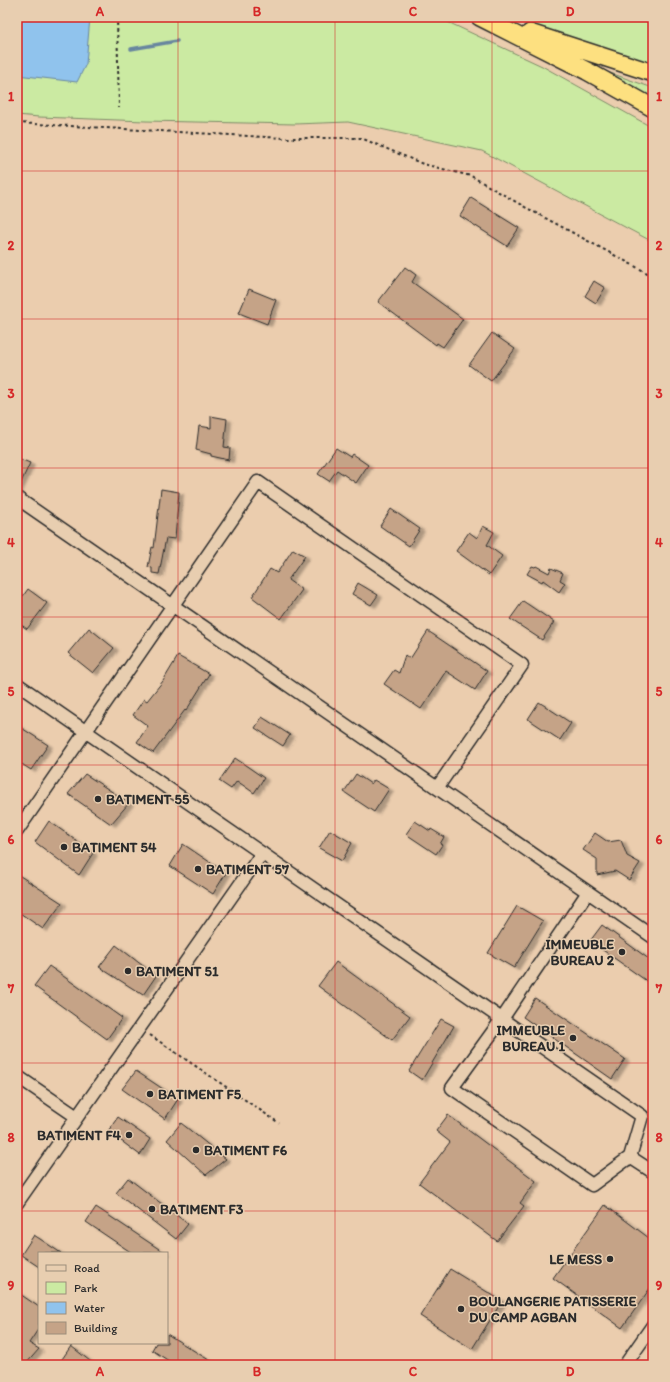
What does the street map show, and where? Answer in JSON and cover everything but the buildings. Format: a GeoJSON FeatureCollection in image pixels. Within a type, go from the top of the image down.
{"type":"FeatureCollection","features":[{"type":"Feature","properties":{"kind":"highway"},"geometry":{"type":"LineString","coordinates":[[481,17],[653,73]]}},
{"type":"Feature","properties":{"kind":"highway"},"geometry":{"type":"LineString","coordinates":[[481,17],[587,71],[653,108]]}},
{"type":"Feature","properties":{"kind":"lane"},"geometry":{"type":"LineString","coordinates":[[17,831],[258,482],[522,665],[436,788]]}},
{"type":"Feature","properties":{"kind":"lane"},"geometry":{"type":"LineString","coordinates":[[17,498],[653,937]]}},
{"type":"Feature","properties":{"kind":"lane"},"geometry":{"type":"LineString","coordinates":[[17,684],[262,853],[502,1019],[642,1116],[630,1157],[592,1185],[452,1088],[502,1019],[588,892]]}},
{"type":"Feature","properties":{"kind":"lane"},"geometry":{"type":"LineString","coordinates":[[17,1203],[262,853]]}},
{"type":"Feature","properties":{"kind":"lane"},"geometry":{"type":"LineString","coordinates":[[17,1076],[77,1117]]}},
{"type":"Feature","properties":{"kind":"lane"},"geometry":{"type":"LineString","coordinates":[[630,1157],[653,1172]]}},
{"type":"Feature","properties":{"kind":"lane"},"geometry":{"type":"LineString","coordinates":[[625,1365],[653,1325]]}},
{"type":"Feature","properties":{"kind":"path"},"geometry":{"type":"LineString","coordinates":[[117,17],[119,108]]}},
{"type":"Feature","properties":{"kind":"path"},"geometry":{"type":"LineString","coordinates":[[17,124],[284,138],[361,138],[422,164],[471,176],[653,276]]}},
{"type":"Feature","properties":{"kind":"path"},"geometry":{"type":"LineString","coordinates":[[139,1027],[279,1123]]}},
{"type":"Feature","properties":{"kind":"green space"},"geometry":{"type":"Polygon","coordinates":[[[17,17],[437,17],[542,66],[653,128],[653,242],[482,151],[348,122],[295,124],[145,121],[17,115],[17,17]]]}},
{"type":"Feature","properties":{"kind":"green space"},"geometry":{"type":"Polygon","coordinates":[[[512,17],[653,17],[653,67],[609,53],[512,17]]]}},
{"type":"Feature","properties":{"kind":"green space"},"geometry":{"type":"Polygon","coordinates":[[[599,69],[653,88],[653,101],[599,69]]]}},
{"type":"Feature","properties":{"kind":"water"},"geometry":{"type":"Polygon","coordinates":[[[17,17],[90,17],[86,64],[77,82],[17,75],[17,17]]]}},
{"type":"Feature","properties":{"kind":"waterway"},"geometry":{"type":"LineString","coordinates":[[131,49],[177,41]]}},
{"type":"Feature","properties":{"kind":"place","name":"BATIMENT 55"},"geometry":{"type":"Point","coordinates":[98,799]}},
{"type":"Feature","properties":{"kind":"place","name":"BATIMENT 54"},"geometry":{"type":"Point","coordinates":[64,847]}},
{"type":"Feature","properties":{"kind":"place","name":"BATIMENT 57"},"geometry":{"type":"Point","coordinates":[198,869]}},
{"type":"Feature","properties":{"kind":"place","name":"IMMEUBLE BUREAU 2"},"geometry":{"type":"Point","coordinates":[622,952]}},
{"type":"Feature","properties":{"kind":"place","name":"BATIMENT 51"},"geometry":{"type":"Point","coordinates":[128,971]}},
{"type":"Feature","properties":{"kind":"place","name":"IMMEUBLE BUREAU 1"},"geometry":{"type":"Point","coordinates":[573,1038]}},
{"type":"Feature","properties":{"kind":"place","name":"BATIMENT F5"},"geometry":{"type":"Point","coordinates":[150,1094]}},
{"type":"Feature","properties":{"kind":"place","name":"BATIMENT F4"},"geometry":{"type":"Point","coordinates":[129,1135]}},
{"type":"Feature","properties":{"kind":"place","name":"BATIMENT F6"},"geometry":{"type":"Point","coordinates":[196,1150]}},
{"type":"Feature","properties":{"kind":"place","name":"BATIMENT F3"},"geometry":{"type":"Point","coordinates":[152,1209]}},
{"type":"Feature","properties":{"kind":"place","name":"LE MESS"},"geometry":{"type":"Point","coordinates":[610,1259]}},
{"type":"Feature","properties":{"kind":"place","name":"BOULANGERIE PATISSERIE DU CAMP AGBAN"},"geometry":{"type":"Point","coordinates":[461,1309]}}]}
